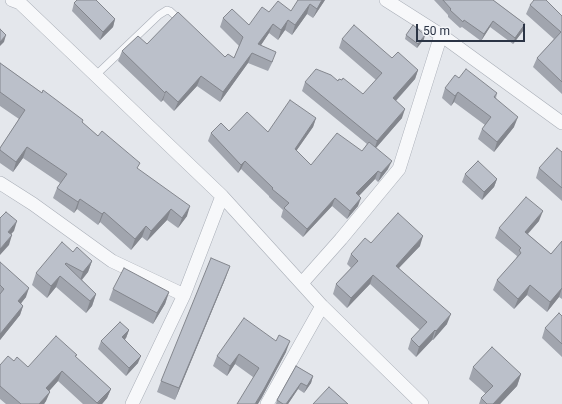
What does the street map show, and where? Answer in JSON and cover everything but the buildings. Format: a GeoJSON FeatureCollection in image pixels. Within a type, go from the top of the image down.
{"type":"FeatureCollection","features":[{"type":"Feature","properties":{"kind":"street"},"geometry":{"type":"LineString","coordinates":[[12,0],[20,3],[222,196],[322,306],[422,404]]}},
{"type":"Feature","properties":{"kind":"street"},"geometry":{"type":"LineString","coordinates":[[386,0],[441,35],[562,123]]}},
{"type":"Feature","properties":{"kind":"street"},"geometry":{"type":"LineString","coordinates":[[302,283],[399,169],[441,35]]}},
{"type":"Feature","properties":{"kind":"street"},"geometry":{"type":"LineString","coordinates":[[0,183],[33,204],[112,261],[184,295]]}},
{"type":"Feature","properties":{"kind":"street"},"geometry":{"type":"LineString","coordinates":[[132,404],[184,295],[222,196]]}},
{"type":"Feature","properties":{"kind":"street"},"geometry":{"type":"LineString","coordinates":[[268,404],[322,306]]}},
{"type":"Feature","properties":{"kind":"lane"},"geometry":{"type":"LineString","coordinates":[[95,76],[159,15],[167,10],[187,26]]}}]}
